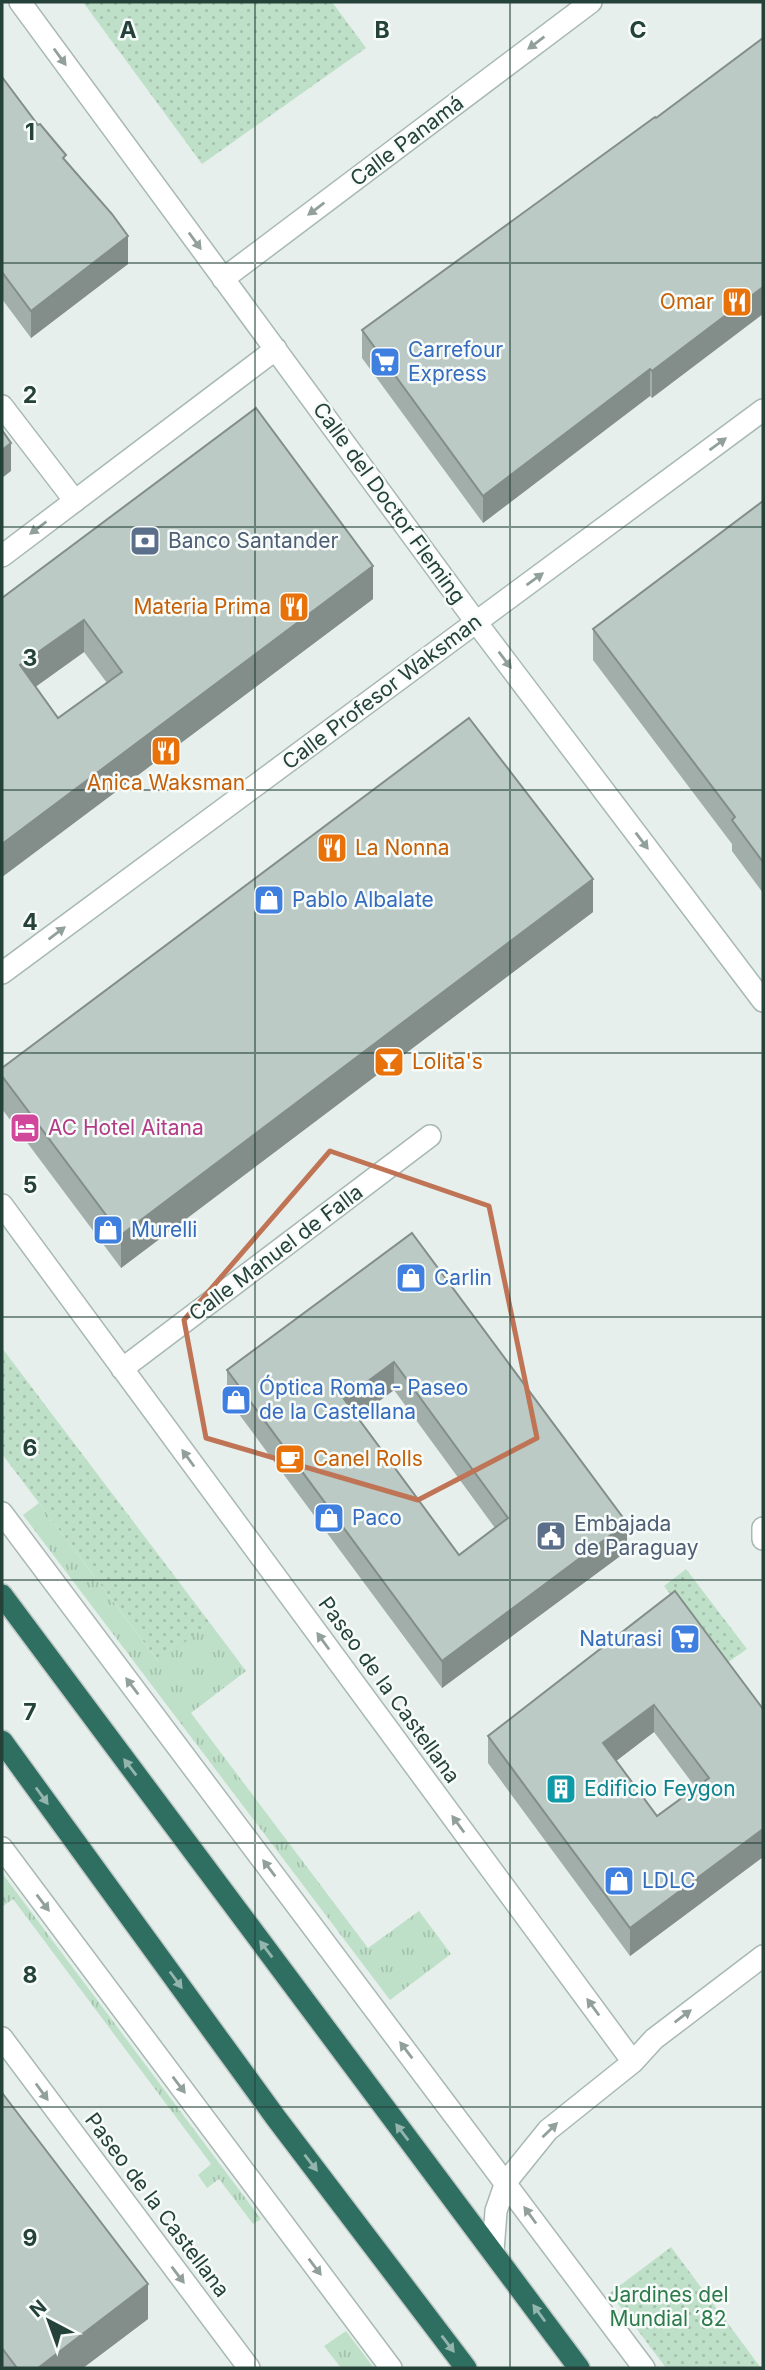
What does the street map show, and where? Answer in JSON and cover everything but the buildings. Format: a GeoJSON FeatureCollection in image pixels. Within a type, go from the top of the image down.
{"type":"FeatureCollection","features":[{"type":"Feature","properties":{"kind":"highway"},"geometry":{"type":"LineString","coordinates":[[2,1595],[579,2368]]}},
{"type":"Feature","properties":{"kind":"highway"},"geometry":{"type":"LineString","coordinates":[[2,1741],[276,2119],[467,2368]]}},
{"type":"Feature","properties":{"kind":"street","name":"Calle del Doctor Fleming"},"geometry":{"type":"LineString","coordinates":[[20,2],[476,622],[763,1001]]}},
{"type":"Feature","properties":{"kind":"street","name":"Calle Panamá"},"geometry":{"type":"LineString","coordinates":[[223,279],[591,2]]}},
{"type":"Feature","properties":{"kind":"street"},"geometry":{"type":"LineString","coordinates":[[2,556],[276,349]]}},
{"type":"Feature","properties":{"kind":"street"},"geometry":{"type":"LineString","coordinates":[[2,406],[75,501]]}},
{"type":"Feature","properties":{"kind":"street","name":"Calle Profesor Waksman"},"geometry":{"type":"LineString","coordinates":[[2,973],[763,410]]}},
{"type":"Feature","properties":{"kind":"street","name":"Calle Manuel de Falla"},"geometry":{"type":"LineString","coordinates":[[122,1369],[430,1136]]}},
{"type":"Feature","properties":{"kind":"street","name":"Paseo de la Castellana"},"geometry":{"type":"LineString","coordinates":[[2,1205],[634,2062]]}},
{"type":"Feature","properties":{"kind":"street"},"geometry":{"type":"LineString","coordinates":[[2,1513],[644,2368]]}},
{"type":"Feature","properties":{"kind":"street"},"geometry":{"type":"LineString","coordinates":[[763,1528],[763,1539]]}},
{"type":"Feature","properties":{"kind":"street"},"geometry":{"type":"LineString","coordinates":[[2,1849],[391,2368]]}},
{"type":"Feature","properties":{"kind":"street"},"geometry":{"type":"LineString","coordinates":[[493,2251],[496,2211],[506,2182],[548,2130],[634,2062],[654,2039],[763,1956]]}},
{"type":"Feature","properties":{"kind":"street","name":"Paseo de la Castellana"},"geometry":{"type":"LineString","coordinates":[[4,2046],[249,2368]]}},
{"type":"Feature","properties":{"kind":"highlighted area"},"geometry":{"type":"Polygon","coordinates":[[[330,1151],[489,1206],[537,1438],[418,1500],[206,1438],[184,1320],[330,1151]]]}},
{"type":"Feature","properties":{"kind":"green space"},"geometry":{"type":"Polygon","coordinates":[[[83,2],[332,2],[366,48],[202,164],[83,2]]]}},
{"type":"Feature","properties":{"kind":"green space"},"geometry":{"type":"Polygon","coordinates":[[[2,1348],[210,1623],[159,1662],[2,1454],[2,1348]]]}},
{"type":"Feature","properties":{"kind":"green space"},"geometry":{"type":"Polygon","coordinates":[[[39,1503],[158,1661],[210,1623],[246,1671],[191,1713],[368,1948],[419,1911],[451,1954],[390,2000],[23,1515],[39,1503]]]}},
{"type":"Feature","properties":{"kind":"green space"},"geometry":{"type":"Polygon","coordinates":[[[686,1569],[747,1649],[724,1665],[664,1586],[686,1569]]]}},
{"type":"Feature","properties":{"kind":"green space"},"geometry":{"type":"Polygon","coordinates":[[[2,1873],[261,2219],[253,2224],[219,2179],[207,2188],[198,2175],[211,2164],[13,1899],[2,1907],[2,1873]]]}},
{"type":"Feature","properties":{"kind":"green space","name":"Jardines del Mundial ´82"},"geometry":{"type":"Polygon","coordinates":[[[671,2247],[761,2368],[666,2368],[610,2293],[671,2247]]]}},
{"type":"Feature","properties":{"kind":"green space"},"geometry":{"type":"Polygon","coordinates":[[[346,2331],[374,2368],[341,2368],[324,2346],[346,2331]]]}},
{"type":"Feature","properties":{"kind":"place","name":"Omar"},"geometry":{"type":"Point","coordinates":[737,302]}},
{"type":"Feature","properties":{"kind":"place","name":"Carrefour Express"},"geometry":{"type":"Point","coordinates":[385,362]}},
{"type":"Feature","properties":{"kind":"place","name":"Banco Santander"},"geometry":{"type":"Point","coordinates":[145,541]}},
{"type":"Feature","properties":{"kind":"place","name":"Materia Prima"},"geometry":{"type":"Point","coordinates":[294,607]}},
{"type":"Feature","properties":{"kind":"place","name":"Anica Waksman"},"geometry":{"type":"Point","coordinates":[166,751]}},
{"type":"Feature","properties":{"kind":"place","name":"La Nonna"},"geometry":{"type":"Point","coordinates":[332,848]}},
{"type":"Feature","properties":{"kind":"place","name":"Pablo Albalate"},"geometry":{"type":"Point","coordinates":[269,900]}},
{"type":"Feature","properties":{"kind":"place","name":"Lolita's"},"geometry":{"type":"Point","coordinates":[389,1062]}},
{"type":"Feature","properties":{"kind":"place","name":"AC Hotel Aitana"},"geometry":{"type":"Point","coordinates":[25,1128]}},
{"type":"Feature","properties":{"kind":"place","name":"Murelli"},"geometry":{"type":"Point","coordinates":[108,1230]}},
{"type":"Feature","properties":{"kind":"place","name":"Carlin"},"geometry":{"type":"Point","coordinates":[411,1278]}},
{"type":"Feature","properties":{"kind":"place","name":"Óptica Roma - Paseo de la Castellana"},"geometry":{"type":"Point","coordinates":[236,1400]}},
{"type":"Feature","properties":{"kind":"place","name":"Canel Rolls"},"geometry":{"type":"Point","coordinates":[290,1459]}},
{"type":"Feature","properties":{"kind":"place","name":"Paco"},"geometry":{"type":"Point","coordinates":[329,1518]}},
{"type":"Feature","properties":{"kind":"place","name":"Embajada de Paraguay"},"geometry":{"type":"Point","coordinates":[551,1536]}},
{"type":"Feature","properties":{"kind":"place","name":"Naturasi"},"geometry":{"type":"Point","coordinates":[685,1639]}},
{"type":"Feature","properties":{"kind":"place","name":"Edificio Feygon"},"geometry":{"type":"Point","coordinates":[561,1789]}},
{"type":"Feature","properties":{"kind":"place","name":"LDLC"},"geometry":{"type":"Point","coordinates":[619,1881]}}]}
